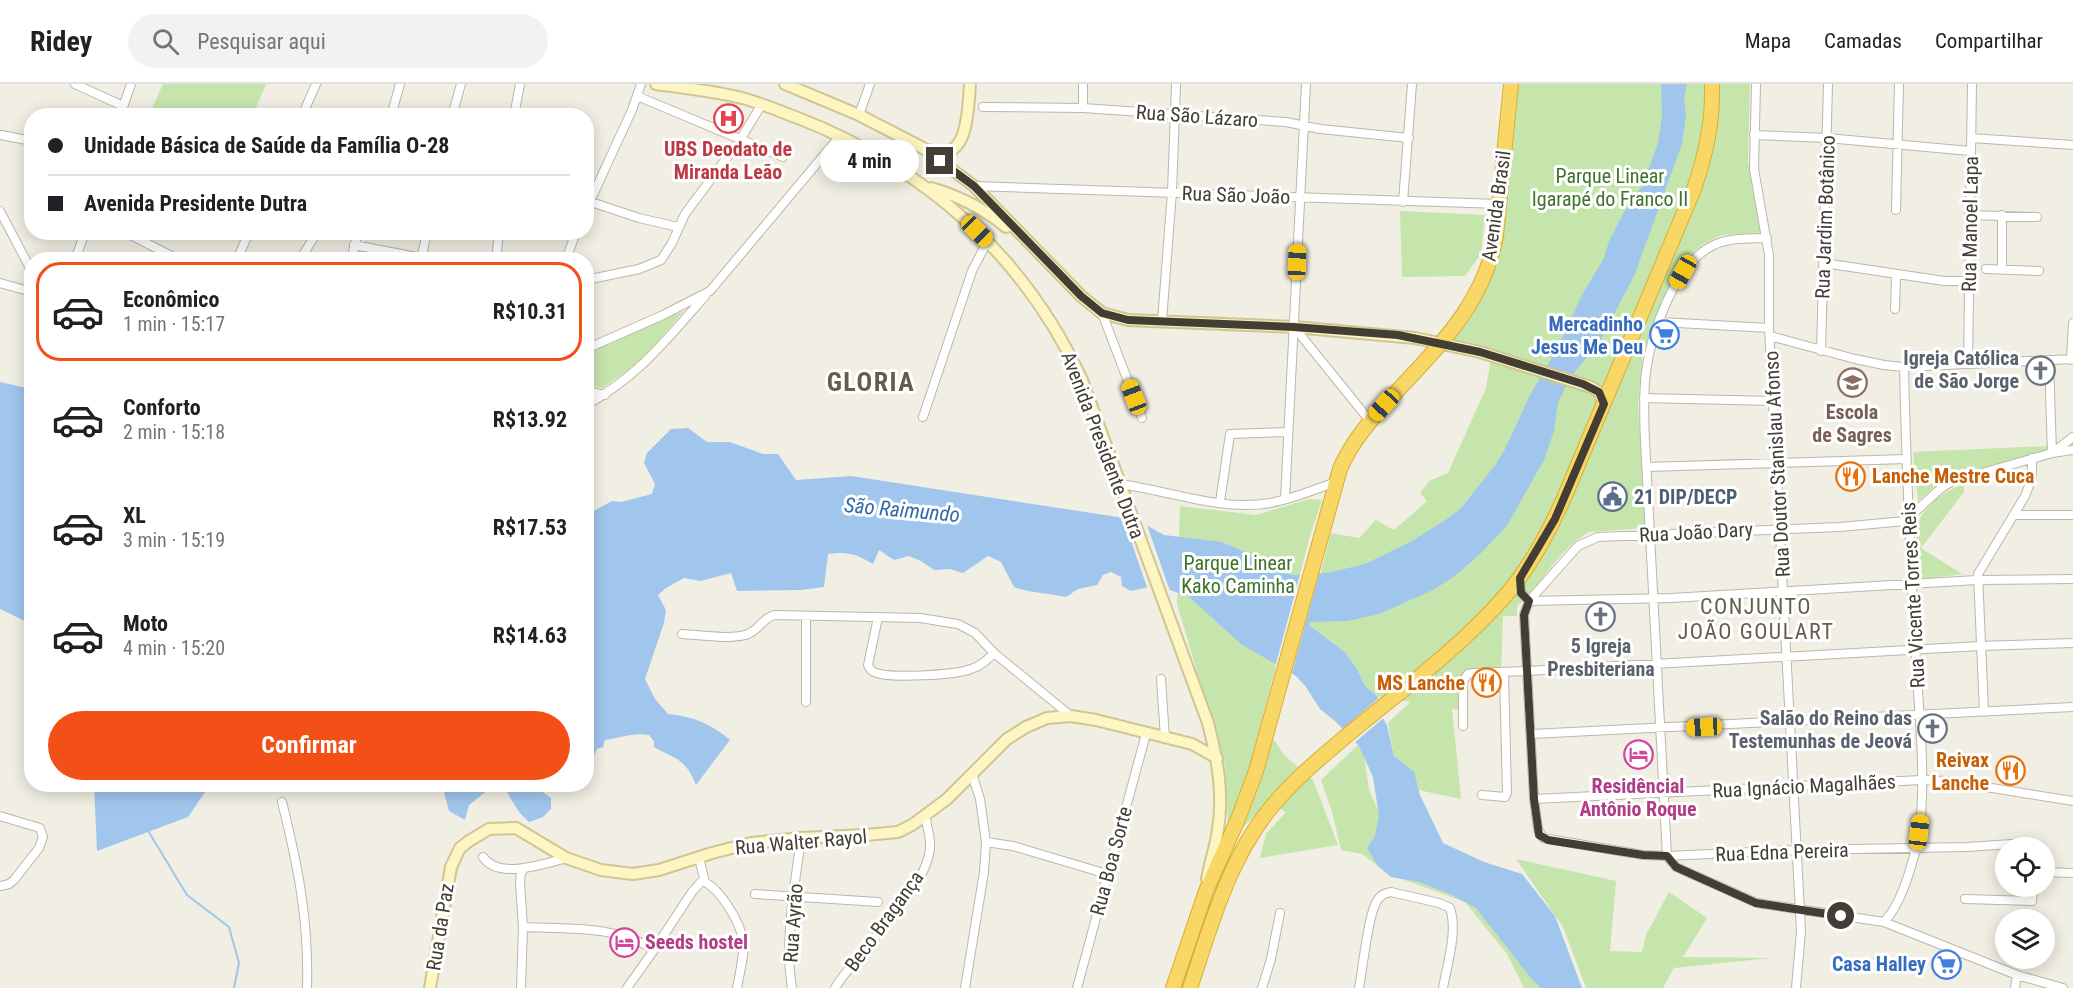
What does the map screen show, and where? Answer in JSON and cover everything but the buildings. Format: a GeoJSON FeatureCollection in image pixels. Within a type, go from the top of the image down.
{"type":"FeatureCollection","features":[{"type":"Feature","properties":{"kind":"highway","name":"Avenida Brasil"},"geometry":{"type":"LineString","coordinates":[[1173,988],[1206,891],[1248,795],[1269,727],[1336,482],[1351,446],[1370,421],[1442,343],[1466,312],[1485,276],[1492,257],[1511,84]]}},
{"type":"Feature","properties":{"kind":"highway"},"geometry":{"type":"LineString","coordinates":[[1190,988],[1217,906],[1239,856],[1268,812],[1306,770],[1514,593],[1522,573],[1555,519],[1704,160],[1713,109],[1712,84]]}},
{"type":"Feature","properties":{"kind":"street"},"geometry":{"type":"LineString","coordinates":[[75,84],[123,106],[131,84]]}},
{"type":"Feature","properties":{"kind":"street"},"geometry":{"type":"LineString","coordinates":[[306,108],[316,84]]}},
{"type":"Feature","properties":{"kind":"street"},"geometry":{"type":"LineString","coordinates":[[393,108],[400,84]]}},
{"type":"Feature","properties":{"kind":"street"},"geometry":{"type":"LineString","coordinates":[[454,108],[461,84]]}},
{"type":"Feature","properties":{"kind":"street"},"geometry":{"type":"LineString","coordinates":[[516,108],[520,84]]}},
{"type":"Feature","properties":{"kind":"street"},"geometry":{"type":"LineString","coordinates":[[594,195],[641,84]]}},
{"type":"Feature","properties":{"kind":"street","name":"Avenida Presidente Dutra"},"geometry":{"type":"LineString","coordinates":[[656,84],[708,87],[762,104],[840,136],[889,162],[959,213],[987,240],[1029,289],[1061,339],[1082,380],[1171,626],[1197,688],[1212,739],[1220,794],[1220,820],[1206,891]]}},
{"type":"Feature","properties":{"kind":"street"},"geometry":{"type":"LineString","coordinates":[[785,84],[860,115],[923,148],[974,186],[1081,296],[1102,313],[1128,320],[1294,327],[1398,335],[1480,352],[1583,384],[1599,392],[1604,404]]}},
{"type":"Feature","properties":{"kind":"street"},"geometry":{"type":"LineString","coordinates":[[860,115],[870,84]]}},
{"type":"Feature","properties":{"kind":"street"},"geometry":{"type":"LineString","coordinates":[[923,148],[941,153],[956,148],[965,128],[970,84]]}},
{"type":"Feature","properties":{"kind":"street"},"geometry":{"type":"LineString","coordinates":[[1083,84],[1083,108]]}},
{"type":"Feature","properties":{"kind":"street"},"geometry":{"type":"LineString","coordinates":[[1162,321],[1172,192],[1176,84]]}},
{"type":"Feature","properties":{"kind":"street"},"geometry":{"type":"LineString","coordinates":[[1285,499],[1306,84]]}},
{"type":"Feature","properties":{"kind":"street"},"geometry":{"type":"LineString","coordinates":[[1403,202],[1410,138],[1412,84]]}},
{"type":"Feature","properties":{"kind":"street"},"geometry":{"type":"LineString","coordinates":[[1506,84],[1511,84]]}},
{"type":"Feature","properties":{"kind":"street","name":"Rua Doutor Stanislau Afonso"},"geometry":{"type":"LineString","coordinates":[[1756,84],[1754,169],[1767,238],[1770,270],[1773,401],[1801,943],[1796,988]]}},
{"type":"Feature","properties":{"kind":"street","name":"Rua Jardim Botânico"},"geometry":{"type":"LineString","coordinates":[[1821,351],[1828,84]]}},
{"type":"Feature","properties":{"kind":"street"},"geometry":{"type":"LineString","coordinates":[[1896,210],[1899,84]]}},
{"type":"Feature","properties":{"kind":"street","name":"Rua Manoel Lapa"},"geometry":{"type":"LineString","coordinates":[[1968,364],[1972,84]]}},
{"type":"Feature","properties":{"kind":"street"},"geometry":{"type":"LineString","coordinates":[[637,96],[783,157]]}},
{"type":"Feature","properties":{"kind":"street"},"geometry":{"type":"LineString","coordinates":[[594,279],[621,274],[657,263],[666,254],[693,202],[740,140],[762,104]]}},
{"type":"Feature","properties":{"kind":"street","name":"Rua São Lázaro"},"geometry":{"type":"LineString","coordinates":[[983,107],[1083,108],[1286,122],[1410,138]]}},
{"type":"Feature","properties":{"kind":"street"},"geometry":{"type":"LineString","coordinates":[[1,135],[24,139]]}},
{"type":"Feature","properties":{"kind":"street"},"geometry":{"type":"LineString","coordinates":[[1754,135],[1827,138],[1970,151]]}},
{"type":"Feature","properties":{"kind":"street"},"geometry":{"type":"LineString","coordinates":[[594,401],[637,371],[710,291],[840,136]]}},
{"type":"Feature","properties":{"kind":"street"},"geometry":{"type":"LineString","coordinates":[[1971,138],[2073,146]]}},
{"type":"Feature","properties":{"kind":"street"},"geometry":{"type":"LineString","coordinates":[[922,185],[959,197],[987,212],[1041,256]]}},
{"type":"Feature","properties":{"kind":"street","name":"Rua São João"},"geometry":{"type":"LineString","coordinates":[[974,186],[1499,204]]}},
{"type":"Feature","properties":{"kind":"street"},"geometry":{"type":"LineString","coordinates":[[594,203],[639,218],[678,227]]}},
{"type":"Feature","properties":{"kind":"street"},"geometry":{"type":"LineString","coordinates":[[0,212],[24,257]]}},
{"type":"Feature","properties":{"kind":"street"},"geometry":{"type":"LineString","coordinates":[[1969,214],[2037,217]]}},
{"type":"Feature","properties":{"kind":"street"},"geometry":{"type":"LineString","coordinates":[[2002,215],[2002,270]]}},
{"type":"Feature","properties":{"kind":"street"},"geometry":{"type":"LineString","coordinates":[[1767,238],[1724,241],[1702,252],[1683,272],[1671,294],[1650,352],[1644,398],[1646,467],[1655,599],[1667,856],[1676,867],[1756,903],[1884,922],[2017,975],[2063,988]]}},
{"type":"Feature","properties":{"kind":"street"},"geometry":{"type":"LineString","coordinates":[[140,240],[164,252]]}},
{"type":"Feature","properties":{"kind":"street"},"geometry":{"type":"LineString","coordinates":[[353,252],[356,240]]}},
{"type":"Feature","properties":{"kind":"street"},"geometry":{"type":"LineString","coordinates":[[923,417],[972,270],[987,240]]}},
{"type":"Feature","properties":{"kind":"street"},"geometry":{"type":"LineString","coordinates":[[354,245],[388,252]]}},
{"type":"Feature","properties":{"kind":"street"},"geometry":{"type":"LineString","coordinates":[[1824,263],[1944,281],[1969,281]]}},
{"type":"Feature","properties":{"kind":"street"},"geometry":{"type":"LineString","coordinates":[[1986,268],[2039,271]]}},
{"type":"Feature","properties":{"kind":"street"},"geometry":{"type":"LineString","coordinates":[[1895,309],[1896,274]]}},
{"type":"Feature","properties":{"kind":"street"},"geometry":{"type":"LineString","coordinates":[[0,283],[24,290]]}},
{"type":"Feature","properties":{"kind":"street"},"geometry":{"type":"LineString","coordinates":[[594,345],[710,291]]}},
{"type":"Feature","properties":{"kind":"street"},"geometry":{"type":"LineString","coordinates":[[1102,313],[1142,418]]}},
{"type":"Feature","properties":{"kind":"street"},"geometry":{"type":"LineString","coordinates":[[1660,322],[1770,332],[1821,351],[1876,364],[1904,367],[2072,359],[2073,323]]}},
{"type":"Feature","properties":{"kind":"street"},"geometry":{"type":"LineString","coordinates":[[1294,327],[1370,421]]}},
{"type":"Feature","properties":{"kind":"street"},"geometry":{"type":"LineString","coordinates":[[2049,360],[2052,453]]}},
{"type":"Feature","properties":{"kind":"street","name":"Rua Vicente Torres Reis"},"geometry":{"type":"LineString","coordinates":[[1884,922],[1893,912],[1901,896],[1921,817],[1920,716],[1906,459],[1904,367]]}},
{"type":"Feature","properties":{"kind":"street"},"geometry":{"type":"LineString","coordinates":[[594,393],[605,395]]}},
{"type":"Feature","properties":{"kind":"street"},"geometry":{"type":"LineString","coordinates":[[1644,398],[1773,401]]}},
{"type":"Feature","properties":{"kind":"street"},"geometry":{"type":"LineString","coordinates":[[1220,502],[1230,434],[1287,432]]}},
{"type":"Feature","properties":{"kind":"street"},"geometry":{"type":"LineString","coordinates":[[2052,453],[2073,437]]}},
{"type":"Feature","properties":{"kind":"street"},"geometry":{"type":"LineString","coordinates":[[1909,519],[1940,489],[1951,482],[2032,458],[2073,450]]}},
{"type":"Feature","properties":{"kind":"street"},"geometry":{"type":"LineString","coordinates":[[1984,712],[1977,580],[1980,568],[2031,484],[2032,458]]}},
{"type":"Feature","properties":{"kind":"street"},"geometry":{"type":"LineString","coordinates":[[1646,467],[1906,459]]}},
{"type":"Feature","properties":{"kind":"street"},"geometry":{"type":"LineString","coordinates":[[1119,483],[1220,502],[1260,504],[1285,499],[1336,482]]}},
{"type":"Feature","properties":{"kind":"street"},"geometry":{"type":"LineString","coordinates":[[2014,515],[2073,515]]}},
{"type":"Feature","properties":{"kind":"street","name":"Rua João Dary"},"geometry":{"type":"LineString","coordinates":[[1529,601],[1570,554],[1587,541],[1598,537],[1840,527],[1901,522],[1909,519]]}},
{"type":"Feature","properties":{"kind":"street"},"geometry":{"type":"LineString","coordinates":[[1514,593],[1529,601],[1655,599],[1977,580],[2073,579]]}},
{"type":"Feature","properties":{"kind":"street"},"geometry":{"type":"LineString","coordinates":[[1529,601],[1524,615],[1534,799]]}},
{"type":"Feature","properties":{"kind":"street"},"geometry":{"type":"LineString","coordinates":[[806,616],[806,702]]}},
{"type":"Feature","properties":{"kind":"street","name":"Rua Walter Rayol"},"geometry":{"type":"LineString","coordinates":[[682,634],[742,636],[755,630],[768,617],[920,618],[958,624],[975,633],[994,653],[1071,716]]}},
{"type":"Feature","properties":{"kind":"street"},"geometry":{"type":"LineString","coordinates":[[879,617],[868,665],[875,672],[888,675],[931,675],[962,672],[981,665],[994,653]]}},
{"type":"Feature","properties":{"kind":"street"},"geometry":{"type":"LineString","coordinates":[[1463,726],[1463,681],[1468,674],[1473,673],[2073,643]]}},
{"type":"Feature","properties":{"kind":"street"},"geometry":{"type":"LineString","coordinates":[[1482,795],[1505,796],[1507,793],[1504,672]]}},
{"type":"Feature","properties":{"kind":"street"},"geometry":{"type":"LineString","coordinates":[[1161,679],[1165,738]]}},
{"type":"Feature","properties":{"kind":"street"},"geometry":{"type":"LineString","coordinates":[[1531,734],[2073,707]]}},
{"type":"Feature","properties":{"kind":"street","name":"Rua Walter Rayol"},"geometry":{"type":"LineString","coordinates":[[451,867],[456,855],[469,840],[489,829],[516,828],[566,858],[601,870],[633,874],[659,870],[751,843],[801,837],[898,832],[912,825],[947,799],[1007,739],[1047,718],[1071,716],[1096,720],[1192,744],[1216,758]]}},
{"type":"Feature","properties":{"kind":"street","name":"Rua Boa Sorte"},"geometry":{"type":"LineString","coordinates":[[1077,988],[1146,734]]}},
{"type":"Feature","properties":{"kind":"street"},"geometry":{"type":"LineString","coordinates":[[1192,744],[1212,739]]}},
{"type":"Feature","properties":{"kind":"street"},"geometry":{"type":"LineString","coordinates":[[965,988],[984,872],[986,842],[980,796],[972,774]]}},
{"type":"Feature","properties":{"kind":"street","name":"Rua Ignácio Magalhães"},"geometry":{"type":"LineString","coordinates":[[1534,799],[1922,780],[1965,783],[2073,801]]}},
{"type":"Feature","properties":{"kind":"street","name":"Rua Edna Pereira"},"geometry":{"type":"LineString","coordinates":[[1534,799],[1539,835],[1548,840],[1643,855],[1995,847]]}},
{"type":"Feature","properties":{"kind":"street"},"geometry":{"type":"LineString","coordinates":[[282,802],[296,858],[305,908],[307,988]]}},
{"type":"Feature","properties":{"kind":"street"},"geometry":{"type":"LineString","coordinates":[[0,816],[40,828],[43,840],[14,880],[0,886]]}},
{"type":"Feature","properties":{"kind":"street","name":"Beco Bragança"},"geometry":{"type":"LineString","coordinates":[[836,988],[904,901],[924,868],[930,846],[925,816]]}},
{"type":"Feature","properties":{"kind":"street","name":"Rua Ayrão"},"geometry":{"type":"LineString","coordinates":[[792,988],[789,960],[801,837]]}},
{"type":"Feature","properties":{"kind":"street"},"geometry":{"type":"LineString","coordinates":[[986,842],[1013,846],[1107,874]]}},
{"type":"Feature","properties":{"kind":"street"},"geometry":{"type":"LineString","coordinates":[[483,857],[491,865],[524,869],[566,858]]}},
{"type":"Feature","properties":{"kind":"street"},"geometry":{"type":"LineString","coordinates":[[699,858],[707,882],[726,903],[744,937],[737,988]]}},
{"type":"Feature","properties":{"kind":"street","name":"Rua da Paz"},"geometry":{"type":"LineString","coordinates":[[430,988],[451,867]]}},
{"type":"Feature","properties":{"kind":"street"},"geometry":{"type":"LineString","coordinates":[[521,988],[523,927],[519,882],[524,869]]}},
{"type":"Feature","properties":{"kind":"street"},"geometry":{"type":"LineString","coordinates":[[2055,872],[2073,873]]}},
{"type":"Feature","properties":{"kind":"street"},"geometry":{"type":"LineString","coordinates":[[627,988],[692,892],[701,882],[707,882]]}},
{"type":"Feature","properties":{"kind":"street"},"geometry":{"type":"LineString","coordinates":[[1359,988],[1372,913],[1377,900],[1391,892],[1439,903],[1450,909],[1453,930],[1443,988]]}},
{"type":"Feature","properties":{"kind":"street"},"geometry":{"type":"LineString","coordinates":[[755,894],[878,902]]}},
{"type":"Feature","properties":{"kind":"street"},"geometry":{"type":"LineString","coordinates":[[1965,899],[2032,901],[2032,897]]}},
{"type":"Feature","properties":{"kind":"street"},"geometry":{"type":"LineString","coordinates":[[1262,988],[1271,959],[1280,913]]}},
{"type":"Feature","properties":{"kind":"street"},"geometry":{"type":"LineString","coordinates":[[523,927],[586,929],[636,940],[654,950]]}},
{"type":"Feature","properties":{"kind":"street"},"geometry":{"type":"LineString","coordinates":[[2015,988],[2017,975]]}},
{"type":"Feature","properties":{"kind":"green space"},"geometry":{"type":"Polygon","coordinates":[[[163,84],[266,84],[256,108],[152,108],[163,84]]]}},
{"type":"Feature","properties":{"kind":"green space","name":"Parque Linear Igarapé do Franco II"},"geometry":{"type":"Polygon","coordinates":[[[1516,84],[1750,84],[1748,162],[1762,228],[1759,233],[1722,235],[1705,243],[1685,258],[1652,328],[1643,352],[1638,404],[1646,528],[1589,532],[1578,539],[1517,606],[1517,616],[1503,616],[1501,675],[1464,677],[1464,710],[1452,709],[1461,799],[1423,791],[1401,782],[1388,723],[1410,702],[1378,697],[1365,686],[1345,652],[1310,626],[1308,622],[1331,533],[1359,538],[1376,520],[1394,530],[1427,501],[1420,493],[1429,481],[1448,473],[1486,388],[1492,352],[1449,341],[1465,324],[1481,299],[1497,255],[1516,84]]]}},
{"type":"Feature","properties":{"kind":"green space"},"geometry":{"type":"Polygon","coordinates":[[[1400,211],[1485,215],[1481,254],[1465,276],[1402,277],[1400,211]]]}},
{"type":"Feature","properties":{"kind":"green space"},"geometry":{"type":"Polygon","coordinates":[[[684,311],[641,361],[603,388],[594,386],[594,350],[684,311]]]}},
{"type":"Feature","properties":{"kind":"green space"},"geometry":{"type":"Polygon","coordinates":[[[2073,443],[2073,447],[1943,479],[1918,501],[1913,452],[2070,445],[2073,443]]]}},
{"type":"Feature","properties":{"kind":"green space"},"geometry":{"type":"Polygon","coordinates":[[[1964,484],[1964,492],[1921,548],[1962,574],[1916,580],[1915,538],[1922,516],[1933,502],[1948,491],[1964,484]]]}},
{"type":"Feature","properties":{"kind":"green space","name":"Parque Linear Kako Caminha"},"geometry":{"type":"Polygon","coordinates":[[[1309,499],[1322,500],[1310,536],[1259,731],[1275,741],[1284,755],[1313,780],[1338,845],[1260,858],[1266,834],[1286,812],[1269,802],[1237,833],[1228,825],[1225,766],[1177,604],[1180,506],[1256,515],[1309,499]]]}},
{"type":"Feature","properties":{"kind":"green space"},"geometry":{"type":"Polygon","coordinates":[[[1362,741],[1369,790],[1394,845],[1435,866],[1558,988],[1524,988],[1507,954],[1465,902],[1388,874],[1362,854],[1341,850],[1333,815],[1321,780],[1362,741]]]}},
{"type":"Feature","properties":{"kind":"green space"},"geometry":{"type":"Polygon","coordinates":[[[1516,859],[1616,881],[1610,951],[1642,952],[1646,935],[1669,892],[1707,918],[1683,957],[1771,958],[1674,968],[1663,988],[1586,988],[1563,927],[1516,859]]]}},
{"type":"Feature","properties":{"kind":"water","name":"São Raimundo"},"geometry":{"type":"Polygon","coordinates":[[[1661,84],[1687,84],[1684,98],[1686,116],[1682,144],[1634,276],[1600,341],[1571,377],[1558,402],[1554,431],[1544,460],[1506,527],[1455,576],[1433,590],[1379,614],[1347,621],[1309,622],[1310,626],[1345,652],[1365,686],[1378,697],[1381,715],[1387,725],[1394,756],[1414,772],[1420,795],[1443,843],[1484,862],[1522,874],[1555,916],[1582,988],[1541,988],[1476,908],[1452,895],[1419,882],[1391,877],[1378,866],[1367,848],[1375,836],[1379,816],[1373,777],[1359,746],[1320,709],[1296,676],[1241,644],[1189,597],[1157,585],[1131,591],[1122,586],[1121,577],[1111,572],[1103,575],[1097,585],[1078,589],[1066,597],[1014,587],[1001,562],[988,556],[963,573],[950,569],[934,570],[909,556],[894,560],[879,550],[873,564],[852,554],[828,554],[824,587],[801,590],[737,591],[731,573],[701,581],[684,578],[658,595],[666,610],[664,623],[645,679],[655,699],[668,714],[701,722],[716,729],[730,740],[696,785],[684,765],[654,747],[654,741],[649,735],[632,735],[605,740],[603,747],[597,749],[594,756],[594,511],[612,501],[621,502],[652,494],[655,484],[644,463],[647,453],[671,429],[688,428],[707,442],[730,442],[763,454],[778,454],[796,480],[851,476],[1137,520],[1164,535],[1222,542],[1249,554],[1267,567],[1294,575],[1327,573],[1365,564],[1414,540],[1450,517],[1462,507],[1496,464],[1530,395],[1557,349],[1582,295],[1604,258],[1609,241],[1631,199],[1642,187],[1658,143],[1662,117],[1661,84]]]}},
{"type":"Feature","properties":{"kind":"water"},"geometry":{"type":"Polygon","coordinates":[[[0,382],[24,387],[24,621],[0,609],[0,382]]]}},
{"type":"Feature","properties":{"kind":"water"},"geometry":{"type":"Polygon","coordinates":[[[94,792],[205,792],[188,817],[97,851],[94,792]]]}},
{"type":"Feature","properties":{"kind":"water"},"geometry":{"type":"Polygon","coordinates":[[[444,792],[485,792],[469,805],[465,820],[449,811],[444,792]]]}},
{"type":"Feature","properties":{"kind":"water"},"geometry":{"type":"Polygon","coordinates":[[[507,792],[543,792],[551,798],[551,809],[543,817],[529,822],[519,812],[507,792]]]}},
{"type":"Feature","properties":{"kind":"pier"},"geometry":{"type":"Polygon","coordinates":[[[1122,515],[1138,517],[1146,522],[1171,594],[1156,588],[1148,590],[1122,515]]]}},
{"type":"Feature","properties":{"kind":"pier"},"geometry":{"type":"Polygon","coordinates":[[[1320,570],[1291,677],[1275,667],[1301,571],[1320,570]]]}},
{"type":"Feature","properties":{"kind":"pier"},"geometry":{"type":"Polygon","coordinates":[[[1381,696],[1386,716],[1353,744],[1340,731],[1381,696]]]}},
{"type":"Feature","properties":{"kind":"waterway"},"geometry":{"type":"LineString","coordinates":[[147,829],[187,895],[229,927],[239,963],[234,988]]}},
{"type":"Feature","properties":{"kind":"place","name":"UBS Deodato de Miranda Leão"},"geometry":{"type":"Point","coordinates":[728,118]}},
{"type":"Feature","properties":{"kind":"place","name":"Mercadinho Jesus Me Deu"},"geometry":{"type":"Point","coordinates":[1664,335]}},
{"type":"Feature","properties":{"kind":"place","name":"Igreja Católica de São Jorge"},"geometry":{"type":"Point","coordinates":[2040,370]}},
{"type":"Feature","properties":{"kind":"place","name":"Escola de Sagres"},"geometry":{"type":"Point","coordinates":[1852,382]}},
{"type":"Feature","properties":{"kind":"place","name":"Lanche Mestre Cuca"},"geometry":{"type":"Point","coordinates":[1851,476]}},
{"type":"Feature","properties":{"kind":"place","name":"21 DIP/DECP"},"geometry":{"type":"Point","coordinates":[1613,497]}},
{"type":"Feature","properties":{"kind":"place","name":"5 Igreja Presbiteriana"},"geometry":{"type":"Point","coordinates":[1601,616]}},
{"type":"Feature","properties":{"kind":"place","name":"MS Lanche"},"geometry":{"type":"Point","coordinates":[1486,683]}},
{"type":"Feature","properties":{"kind":"place","name":"Salão do Reino das Testemunhas de Jeová"},"geometry":{"type":"Point","coordinates":[1933,729]}},
{"type":"Feature","properties":{"kind":"place","name":"Residêncial Antônio Roque"},"geometry":{"type":"Point","coordinates":[1638,755]}},
{"type":"Feature","properties":{"kind":"place","name":"Reivax Lanche"},"geometry":{"type":"Point","coordinates":[2010,771]}},
{"type":"Feature","properties":{"kind":"place","name":"Seeds hostel"},"geometry":{"type":"Point","coordinates":[624,942]}},
{"type":"Feature","properties":{"kind":"place","name":"Casa Halley"},"geometry":{"type":"Point","coordinates":[1947,964]}},
{"type":"Feature","properties":{"kind":"district","name":"GLORIA"},"geometry":{"type":"Point","coordinates":[871,382]}},
{"type":"Feature","properties":{"kind":"district","name":"CONJUNTO JOÃO GOULART"},"geometry":{"type":"Point","coordinates":[1756,618]}},
{"type":"Feature","properties":{"kind":"route"},"geometry":{"type":"LineString","coordinates":[[940,161],[974,186],[1081,296],[1102,313],[1128,320],[1294,327],[1398,335],[1480,352],[1583,384],[1599,392],[1604,404],[1555,519],[1520,578],[1521,593],[1529,601],[1524,615],[1534,799],[1539,835],[1548,840],[1643,855],[1667,856],[1676,867],[1756,903],[1841,916]]}}]}
